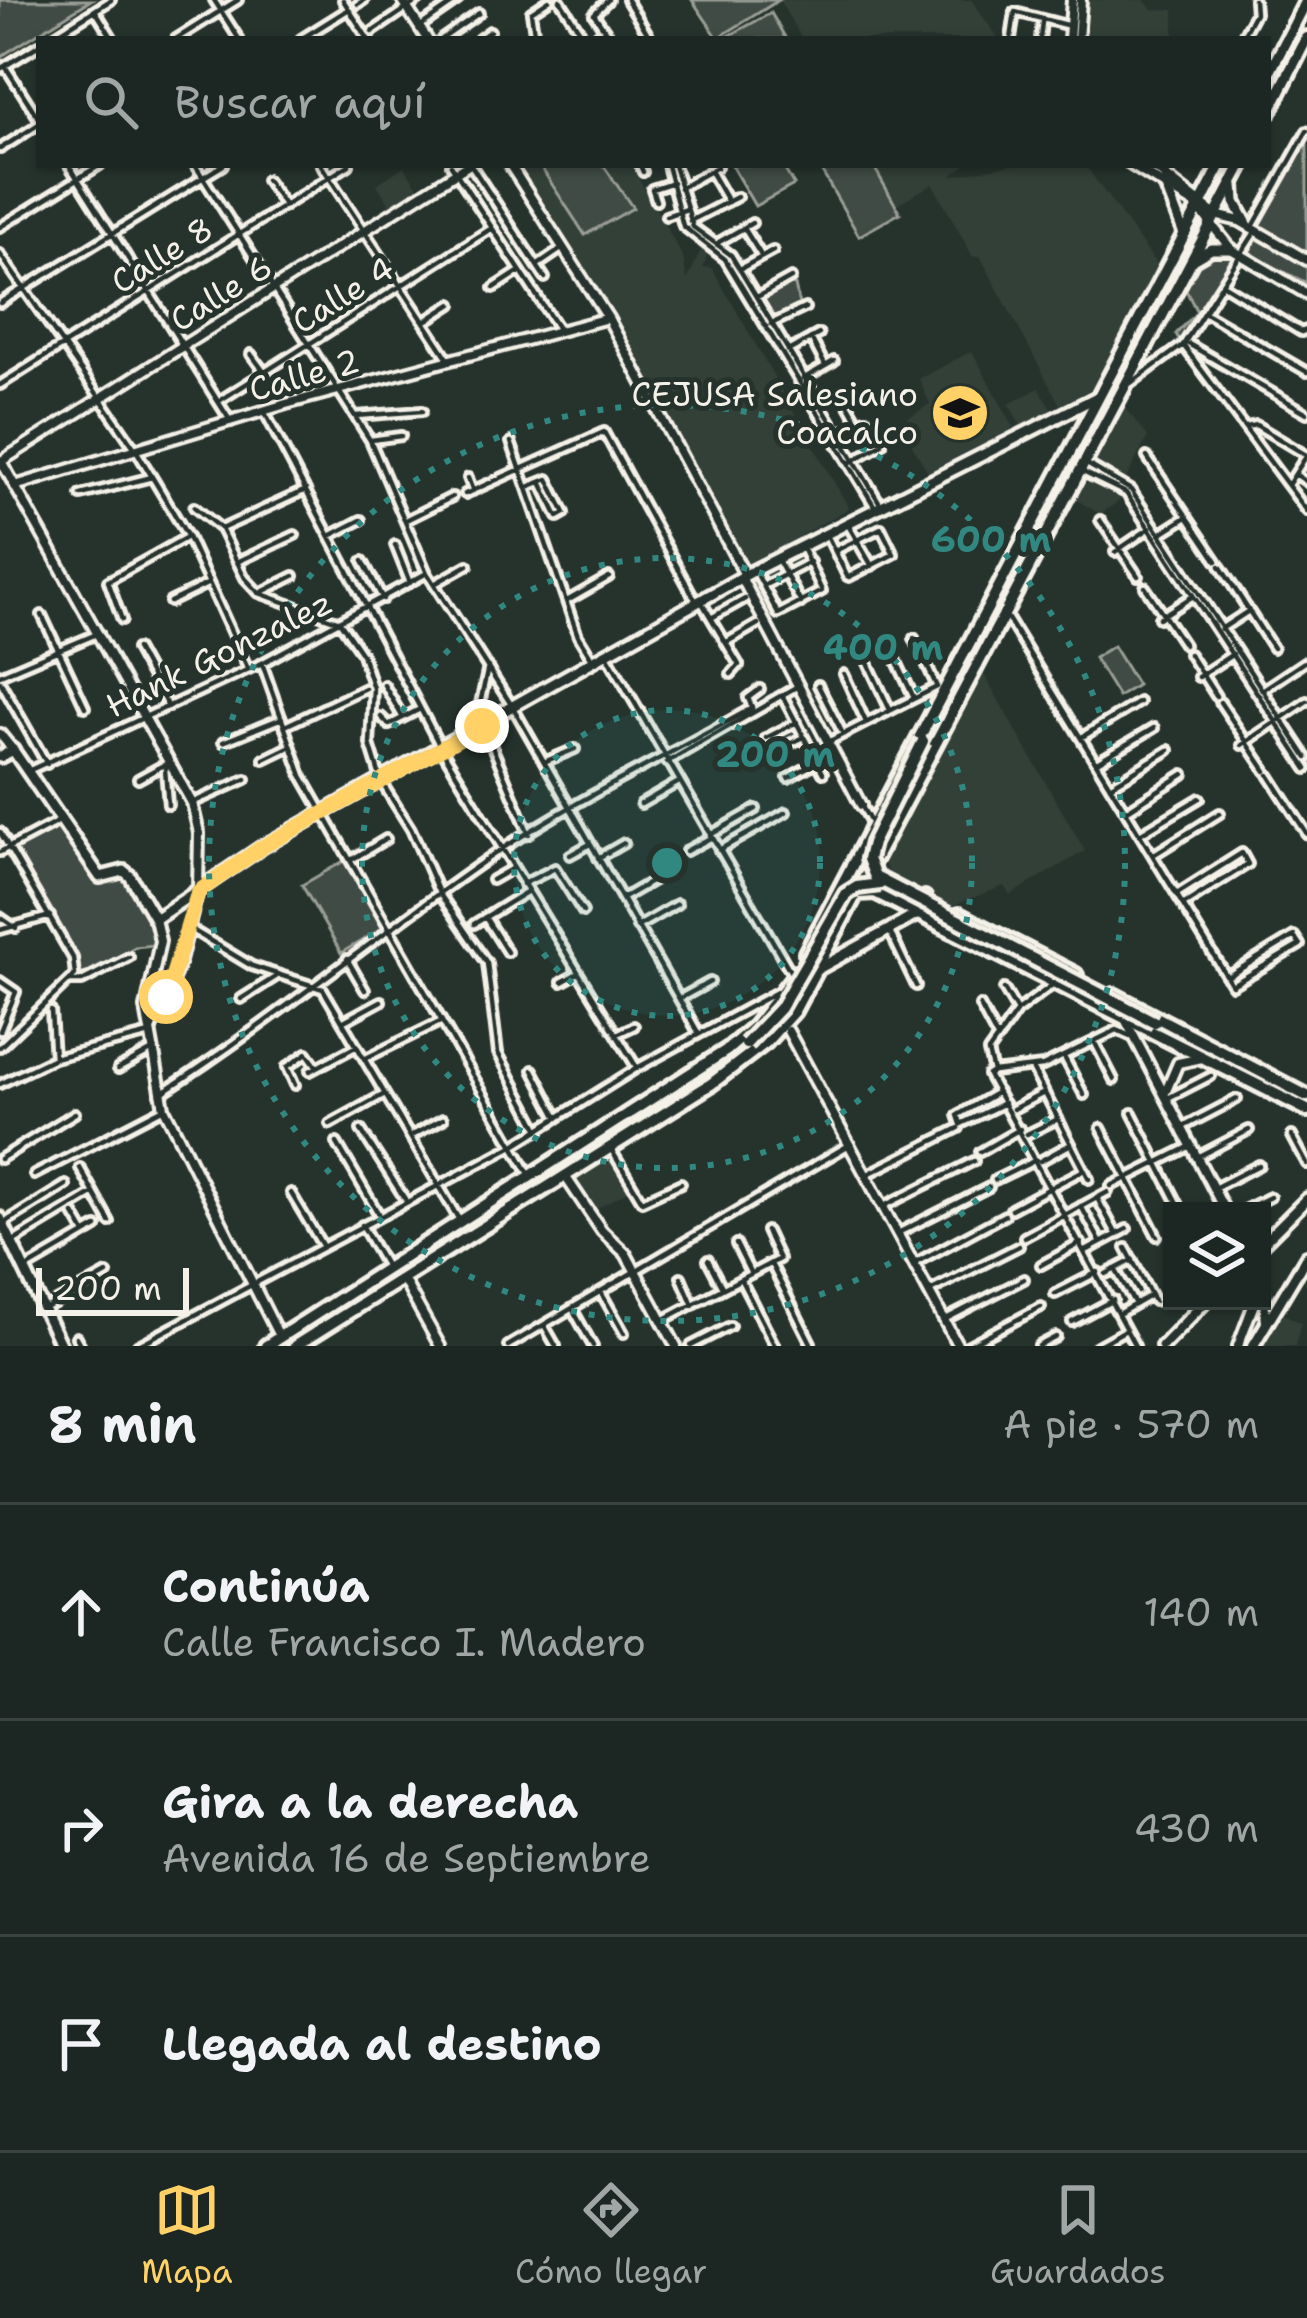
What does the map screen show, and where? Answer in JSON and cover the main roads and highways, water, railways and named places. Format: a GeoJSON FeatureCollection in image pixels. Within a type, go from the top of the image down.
{"type":"FeatureCollection","features":[{"type":"Feature","properties":{"kind":"main road"},"geometry":{"type":"LineString","coordinates":[[1271,69],[1307,0]]}},
{"type":"Feature","properties":{"kind":"main road"},"geometry":{"type":"LineString","coordinates":[[1271,108],[1307,38]]}},
{"type":"Feature","properties":{"kind":"main road"},"geometry":{"type":"LineString","coordinates":[[667,1090],[755,1026],[790,981],[940,688],[1219,168]]}},
{"type":"Feature","properties":{"kind":"main road"},"geometry":{"type":"LineString","coordinates":[[295,1346],[748,1058],[784,1029],[1240,168]]}},
{"type":"Feature","properties":{"kind":"main road"},"geometry":{"type":"LineString","coordinates":[[1235,178],[1234,202],[1252,227]]}},
{"type":"Feature","properties":{"kind":"main road"},"geometry":{"type":"LineString","coordinates":[[1166,179],[1184,234]]}},
{"type":"Feature","properties":{"kind":"main road"},"geometry":{"type":"LineString","coordinates":[[1186,268],[1202,251],[1237,251]]}},
{"type":"Feature","properties":{"kind":"main road"},"geometry":{"type":"LineString","coordinates":[[0,757],[13,750],[103,880],[124,871],[154,919],[262,847],[777,558],[1099,396]]}},
{"type":"Feature","properties":{"kind":"main road"},"geometry":{"type":"LineString","coordinates":[[1020,546],[999,599],[872,843],[871,870],[885,887],[1155,1022],[1188,1048]]}},
{"type":"Feature","properties":{"kind":"main road"},"geometry":{"type":"LineString","coordinates":[[876,860],[886,878],[1068,971],[1307,1110]]}},
{"type":"Feature","properties":{"kind":"main road"},"geometry":{"type":"LineString","coordinates":[[265,1346],[746,1044],[780,1008],[843,898],[857,886],[888,886],[1055,983],[1210,1059],[1278,1089],[1307,1096]]}},
{"type":"Feature","properties":{"kind":"main road"},"geometry":{"type":"LineString","coordinates":[[858,894],[872,891],[1038,969],[1068,971]]}},
{"type":"Feature","properties":{"kind":"main road"},"geometry":{"type":"LineString","coordinates":[[922,916],[925,897]]}},
{"type":"Feature","properties":{"kind":"main road"},"geometry":{"type":"LineString","coordinates":[[818,969],[937,904]]}},
{"type":"Feature","properties":{"kind":"main road"},"geometry":{"type":"LineString","coordinates":[[1271,1235],[1307,1199]]}},
{"type":"Feature","properties":{"kind":"main road"},"geometry":{"type":"LineString","coordinates":[[2,1221],[62,1346]]}},
{"type":"Feature","properties":{"kind":"main road"},"geometry":{"type":"LineString","coordinates":[[1252,1346],[1307,1256]]}},
{"type":"Feature","properties":{"kind":"main road"},"geometry":{"type":"LineString","coordinates":[[1162,1346],[1197,1310]]}},
{"type":"Feature","properties":{"kind":"place","name":"CEJUSA Salesiano Coacalco"},"geometry":{"type":"Point","coordinates":[960,413]}}]}
